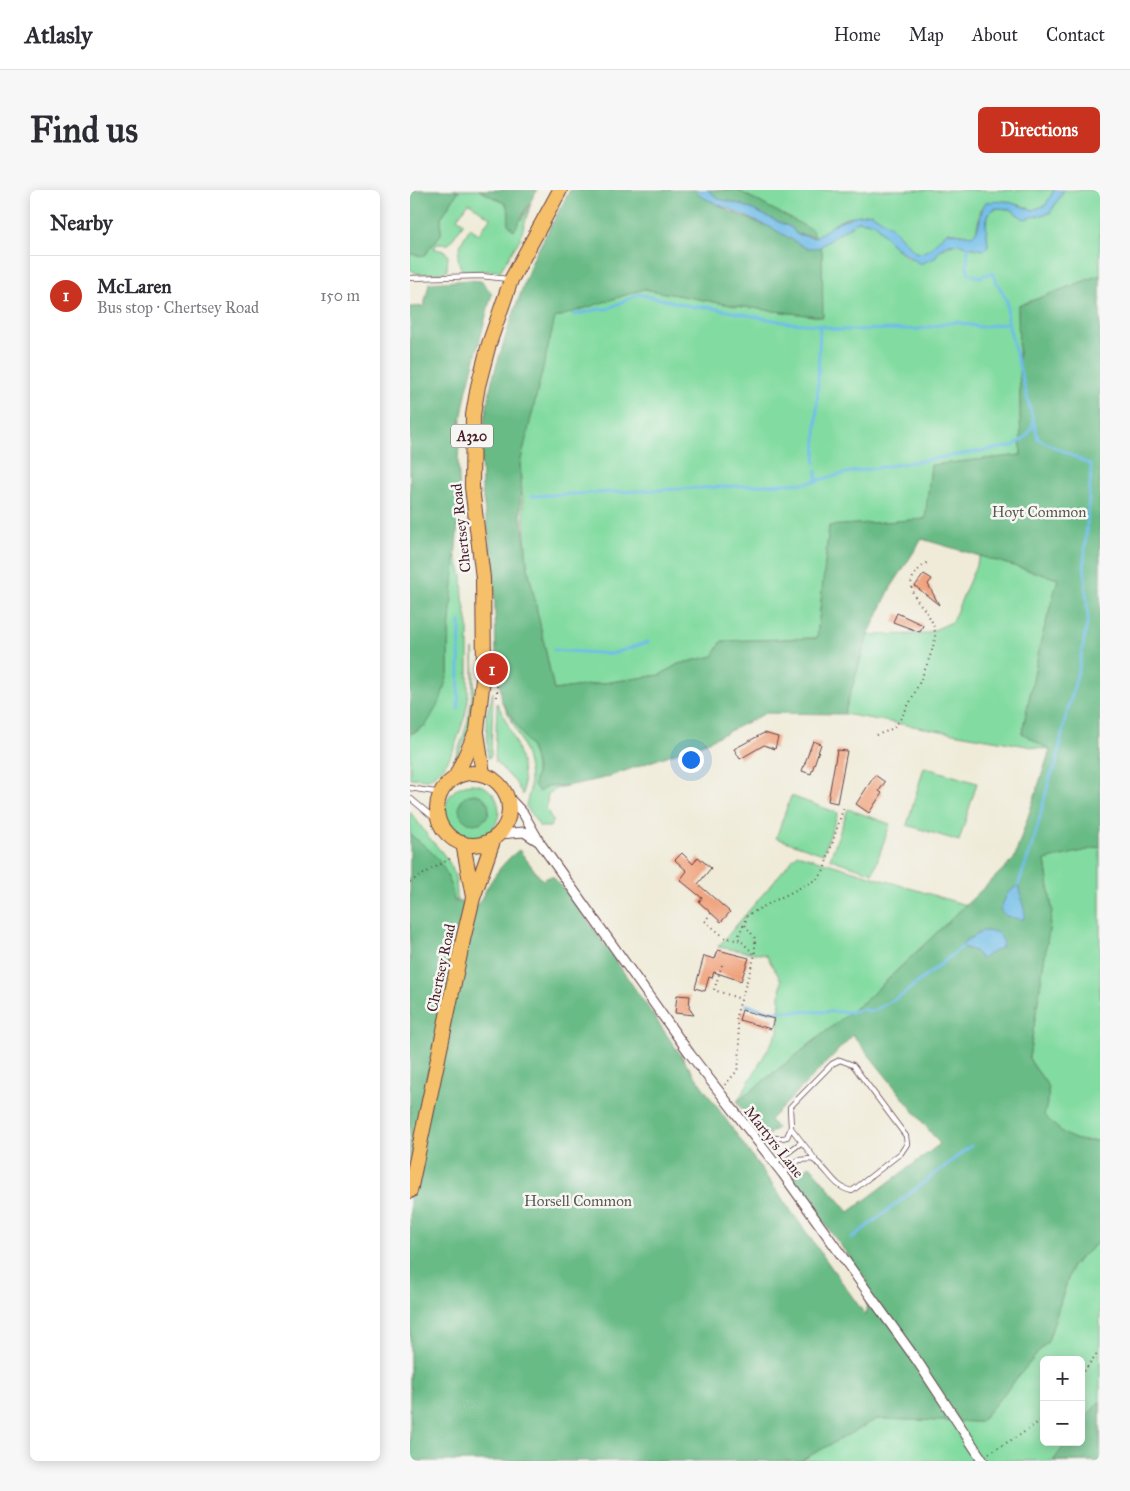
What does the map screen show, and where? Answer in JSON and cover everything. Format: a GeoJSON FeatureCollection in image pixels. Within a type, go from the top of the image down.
{"type":"FeatureCollection","features":[{"type":"Feature","properties":{"kind":"main road","name":"Chertsey Road"},"geometry":{"type":"LineString","coordinates":[[484,774],[477,730],[484,670],[484,597],[473,509],[473,415],[489,344],[512,280],[560,190]]}},
{"type":"Feature","properties":{"kind":"main road","name":"Chertsey Road"},"geometry":{"type":"LineString","coordinates":[[455,778],[477,730]]}},
{"type":"Feature","properties":{"kind":"main road"},"geometry":{"type":"LineString","coordinates":[[470,773],[484,774],[493,778],[501,786],[507,796],[508,820],[496,836],[476,845],[463,843],[452,838],[440,823],[437,805],[441,793],[455,778],[470,773]]}},
{"type":"Feature","properties":{"kind":"main road","name":"Chertsey Road"},"geometry":{"type":"LineString","coordinates":[[410,1189],[473,898],[496,836]]}},
{"type":"Feature","properties":{"kind":"main road","name":"Chertsey Road"},"geometry":{"type":"LineString","coordinates":[[463,843],[473,898]]}},
{"type":"Feature","properties":{"kind":"street","name":"Martyrs Lane"},"geometry":{"type":"LineString","coordinates":[[507,796],[523,813],[540,843],[718,1091],[783,1174],[918,1362],[982,1459]]}},
{"type":"Feature","properties":{"kind":"street","name":"Martyrs Lane"},"geometry":{"type":"LineString","coordinates":[[496,836],[524,832],[540,843]]}},
{"type":"Feature","properties":{"kind":"lane"},"geometry":{"type":"LineString","coordinates":[[410,278],[481,276],[512,280]]}},
{"type":"Feature","properties":{"kind":"lane"},"geometry":{"type":"LineString","coordinates":[[410,788],[441,793]]}},
{"type":"Feature","properties":{"kind":"lane"},"geometry":{"type":"LineString","coordinates":[[410,798],[440,823]]}},
{"type":"Feature","properties":{"kind":"lane"},"geometry":{"type":"LineString","coordinates":[[757,1141],[769,1136],[782,1139],[787,1137],[790,1128],[788,1114],[790,1107],[832,1064],[843,1060],[853,1065],[907,1140],[906,1147],[901,1153],[852,1191],[838,1186],[790,1128]]}},
{"type":"Feature","properties":{"kind":"lane"},"geometry":{"type":"LineString","coordinates":[[774,1163],[802,1142]]}},
{"type":"Feature","properties":{"kind":"lane"},"geometry":{"type":"LineString","coordinates":[[783,1174],[804,1158],[818,1162]]}},
{"type":"Feature","properties":{"kind":"path"},"geometry":{"type":"LineString","coordinates":[[876,735],[893,727],[900,720],[909,705],[934,642],[933,623],[913,596],[912,587],[912,580],[918,569],[929,561]]}},
{"type":"Feature","properties":{"kind":"path"},"geometry":{"type":"LineString","coordinates":[[739,942],[738,933],[750,911],[817,879],[823,873],[844,806]]}},
{"type":"Feature","properties":{"kind":"path"},"geometry":{"type":"LineString","coordinates":[[410,882],[451,858]]}},
{"type":"Feature","properties":{"kind":"path"},"geometry":{"type":"LineString","coordinates":[[712,913],[706,921],[724,937],[739,942],[755,955]]}},
{"type":"Feature","properties":{"kind":"path"},"geometry":{"type":"LineString","coordinates":[[718,1091],[736,1071],[739,1062],[740,1045],[735,1022],[755,955],[755,938],[747,930],[745,920]]}},
{"type":"Feature","properties":{"kind":"path"},"geometry":{"type":"LineString","coordinates":[[722,965],[714,990],[742,999]]}},
{"type":"Feature","properties":{"kind":"path"},"geometry":{"type":"LineString","coordinates":[[1085,1370],[1099,1351]]}},
{"type":"Feature","properties":{"kind":"path"},"geometry":{"type":"LineString","coordinates":[[982,1459],[1040,1421]]}},
{"type":"Feature","properties":{"kind":"green space"},"geometry":{"type":"Polygon","coordinates":[[[410,190],[459,190],[441,218],[441,234],[424,256],[410,254],[410,190]]]}},
{"type":"Feature","properties":{"kind":"green space"},"geometry":{"type":"Polygon","coordinates":[[[459,190],[479,190],[506,204],[509,213],[508,224],[522,219],[531,203],[520,239],[500,271],[463,271],[458,260],[458,254],[464,238],[470,228],[479,234],[490,218],[469,203],[457,218],[464,223],[449,244],[436,244],[435,249],[445,251],[448,256],[447,270],[443,273],[417,274],[410,269],[410,254],[424,256],[441,234],[441,218],[459,190]]]}},
{"type":"Feature","properties":{"kind":"green space"},"geometry":{"type":"Polygon","coordinates":[[[479,190],[537,190],[514,231],[508,224],[509,213],[506,204],[479,190]]]}},
{"type":"Feature","properties":{"kind":"green space"},"geometry":{"type":"Polygon","coordinates":[[[570,190],[699,190],[697,193],[731,212],[772,228],[806,248],[820,247],[822,251],[823,317],[736,306],[644,289],[555,318],[520,464],[521,514],[528,568],[554,690],[660,675],[678,664],[713,656],[722,641],[817,638],[829,526],[925,519],[931,465],[1021,455],[1018,306],[1100,275],[1100,847],[1045,860],[1052,910],[1029,1058],[1048,1089],[1044,1115],[1063,1132],[1075,1139],[1082,1141],[1100,1140],[1100,1240],[1072,1266],[1048,1341],[980,1422],[877,1419],[800,1461],[410,1461],[410,835],[428,848],[440,863],[449,880],[454,901],[478,905],[495,875],[519,850],[542,880],[552,876],[575,902],[702,1086],[866,1316],[867,1281],[790,1177],[810,1166],[849,1212],[940,1144],[853,1035],[770,1120],[777,1128],[763,1139],[737,1102],[867,999],[1014,859],[1050,750],[1022,733],[1041,641],[1058,579],[922,539],[890,589],[868,635],[844,714],[766,713],[709,741],[605,778],[567,786],[547,786],[539,792],[534,785],[537,768],[532,749],[502,702],[496,651],[494,574],[482,491],[481,440],[492,380],[532,261],[570,190]]]}},
{"type":"Feature","properties":{"kind":"green space"},"geometry":{"type":"Polygon","coordinates":[[[708,190],[737,190],[812,230],[815,237],[796,234],[792,228],[740,204],[719,199],[708,190]]]}},
{"type":"Feature","properties":{"kind":"green space"},"geometry":{"type":"Polygon","coordinates":[[[737,190],[1054,190],[1046,205],[1033,210],[1006,201],[981,209],[976,233],[972,236],[948,232],[931,249],[919,253],[910,248],[890,226],[856,216],[843,220],[815,237],[811,230],[737,190]]]}},
{"type":"Feature","properties":{"kind":"green space"},"geometry":{"type":"Polygon","coordinates":[[[1064,190],[1100,190],[1100,275],[1018,306],[1021,455],[931,465],[926,519],[829,526],[817,638],[723,641],[714,656],[678,664],[660,675],[554,690],[527,564],[520,462],[555,317],[644,289],[736,306],[822,317],[822,251],[820,247],[858,221],[875,223],[892,245],[909,259],[931,254],[958,243],[972,248],[988,246],[986,223],[989,213],[996,208],[1010,209],[1018,215],[1050,213],[1064,190]]]}},
{"type":"Feature","properties":{"kind":"green space"},"geometry":{"type":"Polygon","coordinates":[[[481,281],[492,293],[467,389],[461,420],[458,460],[460,498],[448,646],[448,674],[441,698],[426,725],[410,734],[410,307],[424,306],[429,283],[481,281]]]}},
{"type":"Feature","properties":{"kind":"green space"},"geometry":{"type":"Polygon","coordinates":[[[455,553],[462,576],[463,598],[468,625],[468,700],[465,716],[454,749],[444,767],[429,779],[410,778],[410,734],[418,731],[448,674],[448,646],[455,553]]]}},
{"type":"Feature","properties":{"kind":"green space"},"geometry":{"type":"Polygon","coordinates":[[[980,556],[1058,579],[1041,641],[1022,733],[1050,750],[844,714],[868,635],[925,634],[952,622],[980,556]]]}},
{"type":"Feature","properties":{"kind":"green space"},"geometry":{"type":"Polygon","coordinates":[[[473,649],[475,707],[468,734],[455,762],[453,762],[464,733],[471,706],[473,649]]]}},
{"type":"Feature","properties":{"kind":"green space"},"geometry":{"type":"Polygon","coordinates":[[[493,692],[491,756],[488,758],[486,717],[493,692]]]}},
{"type":"Feature","properties":{"kind":"green space"},"geometry":{"type":"Polygon","coordinates":[[[502,702],[528,740],[535,761],[535,785],[538,791],[547,786],[567,786],[558,788],[548,794],[546,808],[553,821],[550,827],[540,827],[526,806],[530,792],[528,764],[522,743],[502,702]]]}},
{"type":"Feature","properties":{"kind":"green space"},"geometry":{"type":"Polygon","coordinates":[[[497,703],[517,748],[522,770],[523,795],[515,782],[495,761],[497,703]]]}},
{"type":"Feature","properties":{"kind":"green space"},"geometry":{"type":"Polygon","coordinates":[[[924,767],[977,783],[959,841],[907,825],[924,767]]]}},
{"type":"Feature","properties":{"kind":"green space"},"geometry":{"type":"Polygon","coordinates":[[[467,784],[477,784],[487,788],[495,796],[499,811],[495,826],[487,834],[477,838],[467,838],[457,834],[449,826],[445,816],[445,806],[449,796],[457,788],[467,784]]]}},
{"type":"Feature","properties":{"kind":"green space"},"geometry":{"type":"Polygon","coordinates":[[[474,794],[485,798],[489,809],[485,820],[474,824],[463,820],[459,809],[463,798],[474,794]]]}},
{"type":"Feature","properties":{"kind":"green space"},"geometry":{"type":"Polygon","coordinates":[[[791,796],[838,813],[823,854],[776,838],[791,796]]]}},
{"type":"Feature","properties":{"kind":"green space"},"geometry":{"type":"Polygon","coordinates":[[[848,809],[890,824],[873,873],[830,859],[848,809]]]}},
{"type":"Feature","properties":{"kind":"green space"},"geometry":{"type":"Polygon","coordinates":[[[410,812],[449,862],[456,882],[457,901],[453,901],[448,881],[439,863],[419,841],[410,835],[410,812]]]}},
{"type":"Feature","properties":{"kind":"green space"},"geometry":{"type":"Polygon","coordinates":[[[1100,847],[1100,1140],[1082,1141],[1062,1132],[1043,1115],[1048,1089],[1029,1058],[1052,910],[1045,859],[1100,847]]]}},
{"type":"Feature","properties":{"kind":"green space"},"geometry":{"type":"Polygon","coordinates":[[[797,854],[966,905],[867,999],[737,1102],[778,1032],[781,980],[766,955],[718,947],[797,854]]]}},
{"type":"Feature","properties":{"kind":"green space"},"geometry":{"type":"Polygon","coordinates":[[[1100,1240],[1100,1461],[800,1461],[877,1419],[980,1422],[1048,1341],[1072,1266],[1100,1240]]]}},
{"type":"Feature","properties":{"kind":"green space"},"geometry":{"type":"Polygon","coordinates":[[[1100,1401],[1100,1461],[1053,1461],[1064,1446],[1085,1446],[1085,1418],[1100,1401]]]}},
{"type":"Feature","properties":{"kind":"water"},"geometry":{"type":"Polygon","coordinates":[[[699,190],[708,190],[719,199],[740,204],[792,228],[796,234],[814,238],[838,222],[854,216],[871,213],[891,226],[916,253],[921,253],[930,249],[948,232],[972,236],[977,229],[986,202],[1006,201],[1033,210],[1046,205],[1054,190],[1064,190],[1050,213],[1024,219],[1010,209],[996,208],[989,213],[986,223],[988,246],[984,250],[951,244],[940,250],[935,258],[920,264],[892,245],[875,223],[858,221],[818,248],[806,248],[772,228],[704,198],[697,193],[699,190]]]}},
{"type":"Feature","properties":{"kind":"water"},"geometry":{"type":"Polygon","coordinates":[[[1018,885],[1025,913],[1023,920],[1006,916],[1000,910],[1007,894],[1018,885]]]}},
{"type":"Feature","properties":{"kind":"water"},"geometry":{"type":"Polygon","coordinates":[[[983,931],[997,932],[1003,940],[1002,947],[981,959],[975,951],[962,947],[965,941],[983,931]]]}},
{"type":"Feature","properties":{"kind":"building"},"geometry":{"type":"Polygon","coordinates":[[[924,574],[932,579],[928,584],[939,605],[915,586],[924,574]]]}},
{"type":"Feature","properties":{"kind":"building"},"geometry":{"type":"Polygon","coordinates":[[[897,613],[923,625],[920,632],[893,622],[897,613]]]}},
{"type":"Feature","properties":{"kind":"building"},"geometry":{"type":"Polygon","coordinates":[[[764,733],[778,737],[775,749],[764,745],[740,759],[734,749],[764,733]]]}},
{"type":"Feature","properties":{"kind":"building"},"geometry":{"type":"Polygon","coordinates":[[[813,741],[821,744],[811,774],[802,771],[813,741]]]}},
{"type":"Feature","properties":{"kind":"building"},"geometry":{"type":"Polygon","coordinates":[[[837,750],[847,751],[837,803],[828,801],[837,750]]]}},
{"type":"Feature","properties":{"kind":"building"},"geometry":{"type":"Polygon","coordinates":[[[875,775],[885,782],[879,791],[882,793],[869,813],[856,804],[875,775]]]}},
{"type":"Feature","properties":{"kind":"building"},"geometry":{"type":"Polygon","coordinates":[[[682,853],[693,864],[698,857],[711,868],[698,884],[730,912],[721,922],[699,902],[702,898],[680,880],[687,871],[675,860],[682,853]]]}},
{"type":"Feature","properties":{"kind":"building"},"geometry":{"type":"Polygon","coordinates":[[[718,950],[749,958],[741,981],[714,972],[712,978],[709,977],[705,991],[695,988],[704,956],[715,959],[718,950]]]}},
{"type":"Feature","properties":{"kind":"building"},"geometry":{"type":"Polygon","coordinates":[[[677,995],[690,996],[689,1008],[694,1015],[675,1013],[677,995]]]}},
{"type":"Feature","properties":{"kind":"building"},"geometry":{"type":"Polygon","coordinates":[[[742,1010],[774,1019],[771,1029],[739,1020],[742,1010]]]}},
{"type":"Feature","properties":{"kind":"waterway"},"geometry":{"type":"LineString","coordinates":[[968,244],[967,267],[969,274],[979,277],[992,273],[1007,301],[1008,323],[1038,439],[1091,465],[1084,563],[1088,618],[1079,668],[1064,724],[1056,766],[1050,777],[1034,840],[1018,885]]}},
{"type":"Feature","properties":{"kind":"waterway"},"geometry":{"type":"LineString","coordinates":[[574,315],[607,309],[639,294],[694,307],[707,307],[789,323],[820,325],[837,330],[919,329],[955,322],[980,327],[1008,323]]}},
{"type":"Feature","properties":{"kind":"waterway"},"geometry":{"type":"LineString","coordinates":[[815,463],[820,325]]}},
{"type":"Feature","properties":{"kind":"waterway"},"geometry":{"type":"LineString","coordinates":[[532,496],[807,483],[851,472],[1013,446],[1026,437],[1034,423]]}},
{"type":"Feature","properties":{"kind":"waterway"},"geometry":{"type":"LineString","coordinates":[[816,471],[817,482]]}},
{"type":"Feature","properties":{"kind":"waterway"},"geometry":{"type":"LineString","coordinates":[[458,709],[460,621]]}},
{"type":"Feature","properties":{"kind":"waterway"},"geometry":{"type":"LineString","coordinates":[[554,650],[612,654],[648,642]]}},
{"type":"Feature","properties":{"kind":"waterway"},"geometry":{"type":"LineString","coordinates":[[746,1005],[769,1011],[850,1012],[863,1009],[871,1012],[902,995],[962,947]]}},
{"type":"Feature","properties":{"kind":"waterway"},"geometry":{"type":"LineString","coordinates":[[852,1238],[971,1146]]}},
{"type":"Feature","properties":{"kind":"place","name":"McLaren"},"geometry":{"type":"Point","coordinates":[492,669]}},
{"type":"Feature","properties":{"kind":"park label","name":"Hoyt Common"},"geometry":{"type":"Point","coordinates":[1039,512]}},
{"type":"Feature","properties":{"kind":"park label","name":"Horsell Common"},"geometry":{"type":"Point","coordinates":[578,1201]}}]}
